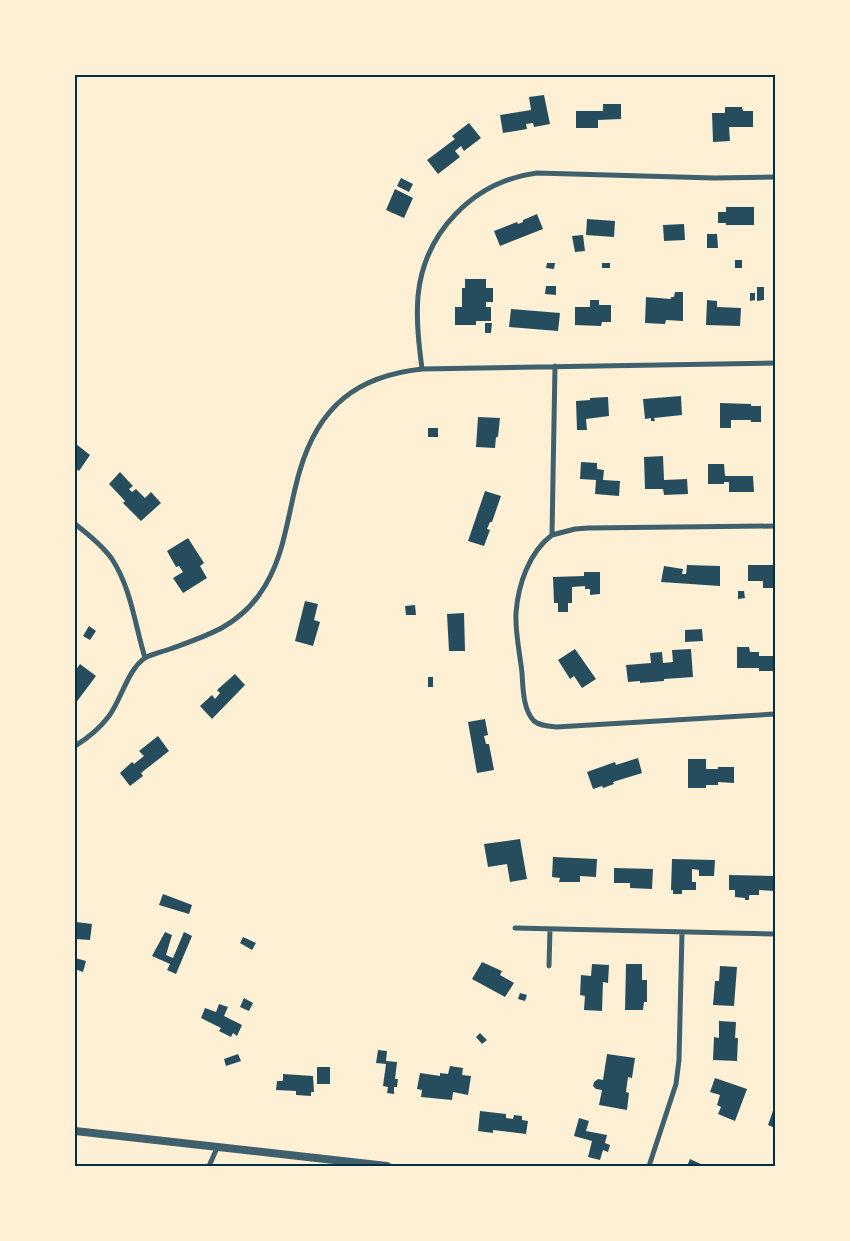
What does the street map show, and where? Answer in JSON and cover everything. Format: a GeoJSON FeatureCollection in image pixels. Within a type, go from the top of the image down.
{"type":"FeatureCollection","features":[{"type":"Feature","properties":{"kind":"street"},"geometry":{"type":"LineString","coordinates":[[422,369],[418,323],[418,295],[429,256],[442,231],[453,216],[476,195],[496,184],[522,175],[537,173],[775,177]]}},
{"type":"Feature","properties":{"kind":"street"},"geometry":{"type":"LineString","coordinates":[[75,746],[96,731],[110,716],[136,666],[145,658],[203,638],[224,627],[238,618],[258,596],[274,570],[287,529],[300,470],[308,447],[338,401],[355,389],[379,378],[404,371],[422,369],[775,363]]}},
{"type":"Feature","properties":{"kind":"street"},"geometry":{"type":"LineString","coordinates":[[552,535],[555,366]]}},
{"type":"Feature","properties":{"kind":"street"},"geometry":{"type":"LineString","coordinates":[[75,524],[94,539],[111,558],[123,580],[145,658]]}},
{"type":"Feature","properties":{"kind":"street"},"geometry":{"type":"LineString","coordinates":[[775,526],[575,528],[552,535],[539,547],[529,564],[519,593],[516,613],[524,694],[527,707],[534,720],[541,725],[556,727],[775,714]]}},
{"type":"Feature","properties":{"kind":"street"},"geometry":{"type":"LineString","coordinates":[[515,928],[775,934]]}},
{"type":"Feature","properties":{"kind":"street"},"geometry":{"type":"LineString","coordinates":[[549,966],[550,929]]}},
{"type":"Feature","properties":{"kind":"street"},"geometry":{"type":"LineString","coordinates":[[649,1166],[663,1127],[676,1078],[679,1052],[682,933]]}},
{"type":"Feature","properties":{"kind":"street"},"geometry":{"type":"LineString","coordinates":[[75,1132],[387,1166]]}},
{"type":"Feature","properties":{"kind":"street"},"geometry":{"type":"LineString","coordinates":[[209,1166],[216,1148]]}},
{"type":"Feature","properties":{"kind":"building"},"geometry":{"type":"Polygon","coordinates":[[[544,95],[550,124],[534,127],[533,123],[526,124],[527,129],[503,133],[500,115],[531,110],[529,97],[544,95]]]}},
{"type":"Feature","properties":{"kind":"building"},"geometry":{"type":"Polygon","coordinates":[[[603,104],[621,104],[621,119],[598,120],[598,128],[576,128],[576,111],[603,111],[603,104]]]}},
{"type":"Feature","properties":{"kind":"building"},"geometry":{"type":"Polygon","coordinates":[[[725,107],[742,107],[743,111],[753,111],[753,127],[729,127],[730,141],[713,142],[712,113],[725,113],[725,107]]]}},
{"type":"Feature","properties":{"kind":"building"},"geometry":{"type":"Polygon","coordinates":[[[469,123],[481,138],[464,151],[461,146],[455,151],[460,157],[438,174],[427,160],[455,139],[452,136],[469,123]]]}},
{"type":"Feature","properties":{"kind":"building"},"geometry":{"type":"Polygon","coordinates":[[[401,178],[413,184],[409,192],[397,186],[401,178]]]}},
{"type":"Feature","properties":{"kind":"building"},"geometry":{"type":"Polygon","coordinates":[[[395,189],[413,198],[404,218],[386,210],[395,189]]]}},
{"type":"Feature","properties":{"kind":"building"},"geometry":{"type":"Polygon","coordinates":[[[726,207],[754,207],[754,225],[726,225],[726,223],[718,223],[718,212],[726,212],[726,207]]]}},
{"type":"Feature","properties":{"kind":"building"},"geometry":{"type":"Polygon","coordinates":[[[537,214],[543,229],[500,246],[494,231],[517,222],[518,224],[537,214]]]}},
{"type":"Feature","properties":{"kind":"building"},"geometry":{"type":"Polygon","coordinates":[[[587,219],[615,221],[614,237],[586,235],[587,219]]]}},
{"type":"Feature","properties":{"kind":"building"},"geometry":{"type":"Polygon","coordinates":[[[684,224],[685,240],[664,241],[663,225],[684,224]]]}},
{"type":"Feature","properties":{"kind":"building"},"geometry":{"type":"Polygon","coordinates":[[[707,234],[717,234],[718,248],[707,248],[707,234]]]}},
{"type":"Feature","properties":{"kind":"building"},"geometry":{"type":"Polygon","coordinates":[[[583,235],[585,251],[575,252],[572,236],[583,235]]]}},
{"type":"Feature","properties":{"kind":"building"},"geometry":{"type":"Polygon","coordinates":[[[735,260],[742,260],[742,268],[735,268],[735,260]]]}},
{"type":"Feature","properties":{"kind":"building"},"geometry":{"type":"Polygon","coordinates":[[[547,263],[555,263],[554,269],[546,268],[547,263]]]}},
{"type":"Feature","properties":{"kind":"building"},"geometry":{"type":"Polygon","coordinates":[[[602,263],[610,263],[610,268],[602,268],[602,263]]]}},
{"type":"Feature","properties":{"kind":"building"},"geometry":{"type":"Polygon","coordinates":[[[465,279],[486,279],[486,288],[493,288],[493,302],[486,302],[486,307],[491,307],[491,321],[476,321],[476,325],[455,325],[455,307],[462,307],[462,288],[465,288],[465,279]]]}},
{"type":"Feature","properties":{"kind":"building"},"geometry":{"type":"Polygon","coordinates":[[[546,286],[556,286],[556,295],[545,294],[546,286]]]}},
{"type":"Feature","properties":{"kind":"building"},"geometry":{"type":"Polygon","coordinates":[[[757,287],[764,287],[764,300],[757,301],[757,287]]]}},
{"type":"Feature","properties":{"kind":"building"},"geometry":{"type":"Polygon","coordinates":[[[675,292],[683,292],[683,321],[666,320],[665,324],[645,323],[646,297],[671,299],[671,297],[674,297],[675,292]]]}},
{"type":"Feature","properties":{"kind":"building"},"geometry":{"type":"Polygon","coordinates":[[[750,293],[755,293],[755,300],[750,301],[750,293]]]}},
{"type":"Feature","properties":{"kind":"building"},"geometry":{"type":"Polygon","coordinates":[[[590,300],[599,300],[599,305],[611,305],[611,322],[602,322],[601,326],[575,325],[575,307],[590,307],[590,300]]]}},
{"type":"Feature","properties":{"kind":"building"},"geometry":{"type":"Polygon","coordinates":[[[707,300],[717,301],[717,307],[741,308],[740,326],[706,325],[707,300]]]}},
{"type":"Feature","properties":{"kind":"building"},"geometry":{"type":"Polygon","coordinates":[[[511,309],[560,313],[558,331],[509,327],[511,309]]]}},
{"type":"Feature","properties":{"kind":"building"},"geometry":{"type":"Polygon","coordinates":[[[485,323],[492,323],[491,333],[485,333],[485,323]]]}},
{"type":"Feature","properties":{"kind":"building"},"geometry":{"type":"Polygon","coordinates":[[[681,396],[682,415],[654,418],[655,421],[651,421],[651,418],[645,419],[643,399],[681,396]]]}},
{"type":"Feature","properties":{"kind":"building"},"geometry":{"type":"Polygon","coordinates":[[[608,397],[609,416],[586,419],[587,430],[577,430],[576,401],[608,397]]]}},
{"type":"Feature","properties":{"kind":"building"},"geometry":{"type":"Polygon","coordinates":[[[720,403],[761,406],[761,422],[731,420],[731,428],[720,428],[720,403]]]}},
{"type":"Feature","properties":{"kind":"building"},"geometry":{"type":"Polygon","coordinates":[[[478,417],[500,418],[495,448],[476,447],[478,417]]]}},
{"type":"Feature","properties":{"kind":"building"},"geometry":{"type":"Polygon","coordinates":[[[428,428],[438,428],[438,437],[428,437],[428,428]]]}},
{"type":"Feature","properties":{"kind":"building"},"geometry":{"type":"Polygon","coordinates":[[[76,444],[90,455],[79,471],[75,468],[76,444]]]}},
{"type":"Feature","properties":{"kind":"building"},"geometry":{"type":"Polygon","coordinates":[[[663,456],[664,480],[687,479],[688,494],[664,495],[663,489],[645,489],[644,457],[663,456]]]}},
{"type":"Feature","properties":{"kind":"building"},"geometry":{"type":"Polygon","coordinates":[[[581,462],[597,463],[597,469],[604,470],[603,480],[620,481],[619,496],[595,494],[596,480],[580,479],[581,462]]]}},
{"type":"Feature","properties":{"kind":"building"},"geometry":{"type":"Polygon","coordinates":[[[708,464],[724,464],[725,476],[753,476],[754,492],[729,492],[729,482],[724,482],[724,484],[708,484],[708,464]]]}},
{"type":"Feature","properties":{"kind":"building"},"geometry":{"type":"Polygon","coordinates":[[[120,472],[133,486],[129,489],[132,492],[136,489],[145,498],[151,492],[161,503],[141,521],[123,503],[125,501],[109,484],[120,472]]]}},
{"type":"Feature","properties":{"kind":"building"},"geometry":{"type":"Polygon","coordinates":[[[485,491],[501,496],[492,522],[490,522],[487,529],[490,530],[484,546],[468,541],[485,491]]]}},
{"type":"Feature","properties":{"kind":"building"},"geometry":{"type":"Polygon","coordinates":[[[188,538],[204,563],[200,566],[207,578],[183,593],[173,578],[183,572],[179,566],[176,567],[167,551],[188,538]]]}},
{"type":"Feature","properties":{"kind":"building"},"geometry":{"type":"Polygon","coordinates":[[[687,565],[720,566],[720,586],[661,582],[664,566],[683,569],[682,574],[686,574],[687,565]]]}},
{"type":"Feature","properties":{"kind":"building"},"geometry":{"type":"Polygon","coordinates":[[[748,565],[775,565],[773,588],[763,588],[763,581],[748,581],[748,565]]]}},
{"type":"Feature","properties":{"kind":"building"},"geometry":{"type":"Polygon","coordinates":[[[584,572],[600,572],[600,594],[590,595],[590,589],[585,589],[585,586],[572,587],[572,603],[568,603],[568,612],[558,612],[558,603],[554,603],[553,577],[584,576],[584,572]]]}},
{"type":"Feature","properties":{"kind":"building"},"geometry":{"type":"Polygon","coordinates":[[[738,591],[744,591],[745,598],[738,599],[738,591]]]}},
{"type":"Feature","properties":{"kind":"building"},"geometry":{"type":"Polygon","coordinates":[[[305,601],[318,604],[314,620],[320,622],[313,646],[295,641],[305,601]]]}},
{"type":"Feature","properties":{"kind":"building"},"geometry":{"type":"Polygon","coordinates":[[[415,605],[416,615],[406,615],[405,606],[415,605]]]}},
{"type":"Feature","properties":{"kind":"building"},"geometry":{"type":"Polygon","coordinates":[[[464,613],[465,651],[449,651],[447,614],[464,613]]]}},
{"type":"Feature","properties":{"kind":"building"},"geometry":{"type":"Polygon","coordinates":[[[89,626],[96,631],[90,640],[83,636],[89,626]]]}},
{"type":"Feature","properties":{"kind":"building"},"geometry":{"type":"Polygon","coordinates":[[[702,629],[703,641],[685,642],[685,630],[702,629]]]}},
{"type":"Feature","properties":{"kind":"building"},"geometry":{"type":"Polygon","coordinates":[[[737,647],[749,647],[750,652],[759,652],[759,656],[775,656],[775,671],[759,671],[759,668],[737,668],[737,647]]]}},
{"type":"Feature","properties":{"kind":"building"},"geometry":{"type":"Polygon","coordinates":[[[575,649],[596,679],[582,688],[574,676],[570,679],[558,660],[575,649]]]}},
{"type":"Feature","properties":{"kind":"building"},"geometry":{"type":"Polygon","coordinates":[[[691,649],[693,677],[640,683],[640,681],[628,682],[626,665],[651,663],[650,653],[662,652],[663,663],[673,662],[672,650],[691,649]]]}},
{"type":"Feature","properties":{"kind":"building"},"geometry":{"type":"Polygon","coordinates":[[[80,664],[96,676],[75,704],[75,671],[80,664]]]}},
{"type":"Feature","properties":{"kind":"building"},"geometry":{"type":"Polygon","coordinates":[[[235,674],[245,685],[212,719],[200,706],[212,695],[215,699],[220,693],[217,690],[235,674]]]}},
{"type":"Feature","properties":{"kind":"building"},"geometry":{"type":"Polygon","coordinates":[[[428,677],[433,677],[433,687],[428,687],[428,677]]]}},
{"type":"Feature","properties":{"kind":"building"},"geometry":{"type":"Polygon","coordinates":[[[485,719],[488,735],[484,736],[486,744],[489,744],[494,770],[477,773],[468,722],[485,719]]]}},
{"type":"Feature","properties":{"kind":"building"},"geometry":{"type":"Polygon","coordinates":[[[158,736],[169,751],[141,773],[143,776],[130,786],[120,773],[132,762],[134,764],[144,756],[139,751],[158,736]]]}},
{"type":"Feature","properties":{"kind":"building"},"geometry":{"type":"Polygon","coordinates":[[[638,758],[642,773],[613,782],[614,784],[603,788],[602,786],[593,789],[587,772],[615,762],[616,765],[638,758]]]}},
{"type":"Feature","properties":{"kind":"building"},"geometry":{"type":"Polygon","coordinates":[[[688,759],[706,759],[706,769],[734,767],[734,783],[718,782],[718,785],[706,785],[706,788],[688,788],[688,759]]]}},
{"type":"Feature","properties":{"kind":"building"},"geometry":{"type":"Polygon","coordinates":[[[520,839],[527,879],[510,882],[507,864],[488,867],[484,844],[520,839]]]}},
{"type":"Feature","properties":{"kind":"building"},"geometry":{"type":"Polygon","coordinates":[[[553,857],[597,859],[596,877],[580,876],[580,882],[559,882],[560,878],[552,877],[553,857]]]}},
{"type":"Feature","properties":{"kind":"building"},"geometry":{"type":"Polygon","coordinates":[[[672,859],[715,860],[714,876],[699,876],[699,870],[692,869],[692,882],[696,882],[696,890],[682,890],[682,894],[673,894],[673,890],[671,890],[672,859]]]}},
{"type":"Feature","properties":{"kind":"building"},"geometry":{"type":"Polygon","coordinates":[[[614,868],[653,869],[652,889],[630,888],[630,883],[614,883],[614,868]]]}},
{"type":"Feature","properties":{"kind":"building"},"geometry":{"type":"Polygon","coordinates":[[[729,875],[775,876],[775,891],[759,890],[759,895],[749,895],[749,900],[735,897],[735,890],[729,890],[729,875]]]}},
{"type":"Feature","properties":{"kind":"building"},"geometry":{"type":"Polygon","coordinates":[[[163,894],[192,905],[189,914],[159,905],[163,894]]]}},
{"type":"Feature","properties":{"kind":"building"},"geometry":{"type":"Polygon","coordinates":[[[76,922],[92,924],[90,940],[75,939],[76,922]]]}},
{"type":"Feature","properties":{"kind":"building"},"geometry":{"type":"Polygon","coordinates":[[[165,932],[172,935],[166,955],[173,958],[184,932],[192,936],[176,974],[167,970],[170,964],[152,956],[165,932]]]}},
{"type":"Feature","properties":{"kind":"building"},"geometry":{"type":"Polygon","coordinates":[[[243,937],[256,943],[252,950],[240,943],[243,937]]]}},
{"type":"Feature","properties":{"kind":"building"},"geometry":{"type":"Polygon","coordinates":[[[75,958],[86,961],[83,972],[75,969],[75,958]]]}},
{"type":"Feature","properties":{"kind":"building"},"geometry":{"type":"Polygon","coordinates":[[[482,962],[502,971],[500,975],[514,983],[505,997],[472,979],[482,962]]]}},
{"type":"Feature","properties":{"kind":"building"},"geometry":{"type":"Polygon","coordinates":[[[592,964],[609,965],[608,983],[603,982],[602,1011],[584,1010],[585,996],[580,995],[581,975],[591,976],[592,964]]]}},
{"type":"Feature","properties":{"kind":"building"},"geometry":{"type":"Polygon","coordinates":[[[626,964],[642,964],[642,980],[647,980],[647,1002],[644,1002],[643,1010],[625,1010],[626,964]]]}},
{"type":"Feature","properties":{"kind":"building"},"geometry":{"type":"Polygon","coordinates":[[[720,966],[737,967],[734,1006],[713,1005],[715,981],[719,981],[720,966]]]}},
{"type":"Feature","properties":{"kind":"building"},"geometry":{"type":"Polygon","coordinates":[[[520,993],[527,995],[525,1001],[518,999],[520,993]]]}},
{"type":"Feature","properties":{"kind":"building"},"geometry":{"type":"Polygon","coordinates":[[[244,998],[253,1003],[249,1011],[240,1007],[244,998]]]}},
{"type":"Feature","properties":{"kind":"building"},"geometry":{"type":"Polygon","coordinates":[[[219,1004],[228,1007],[224,1016],[242,1025],[237,1036],[233,1033],[231,1037],[219,1031],[221,1028],[201,1018],[205,1008],[216,1012],[219,1004]]]}},
{"type":"Feature","properties":{"kind":"building"},"geometry":{"type":"Polygon","coordinates":[[[719,1021],[736,1022],[735,1038],[738,1038],[737,1061],[713,1060],[714,1037],[719,1038],[719,1021]]]}},
{"type":"Feature","properties":{"kind":"building"},"geometry":{"type":"Polygon","coordinates":[[[480,1033],[487,1040],[482,1044],[476,1037],[480,1033]]]}},
{"type":"Feature","properties":{"kind":"building"},"geometry":{"type":"Polygon","coordinates":[[[378,1050],[387,1051],[386,1061],[397,1062],[395,1079],[398,1079],[397,1087],[394,1087],[394,1094],[387,1093],[388,1087],[383,1086],[386,1064],[376,1063],[378,1050]]]}},
{"type":"Feature","properties":{"kind":"building"},"geometry":{"type":"Polygon","coordinates":[[[238,1054],[241,1061],[226,1066],[224,1059],[238,1054]]]}},
{"type":"Feature","properties":{"kind":"building"},"geometry":{"type":"Polygon","coordinates":[[[607,1054],[635,1058],[632,1078],[628,1077],[626,1092],[629,1093],[627,1110],[599,1105],[602,1090],[596,1089],[593,1086],[594,1082],[598,1079],[603,1080],[607,1054]]]}},
{"type":"Feature","properties":{"kind":"building"},"geometry":{"type":"Polygon","coordinates":[[[450,1066],[463,1068],[462,1075],[471,1076],[468,1095],[453,1092],[452,1100],[421,1097],[422,1090],[417,1089],[420,1073],[440,1076],[440,1073],[448,1074],[450,1066]]]}},
{"type":"Feature","properties":{"kind":"building"},"geometry":{"type":"Polygon","coordinates":[[[317,1067],[330,1067],[330,1084],[317,1084],[317,1067]]]}},
{"type":"Feature","properties":{"kind":"building"},"geometry":{"type":"Polygon","coordinates":[[[283,1074],[313,1076],[314,1092],[311,1092],[311,1096],[296,1095],[296,1091],[276,1090],[277,1081],[283,1081],[283,1074]]]}},
{"type":"Feature","properties":{"kind":"building"},"geometry":{"type":"Polygon","coordinates":[[[715,1078],[747,1089],[735,1121],[718,1114],[721,1107],[717,1105],[720,1095],[710,1092],[715,1078]]]}},
{"type":"Feature","properties":{"kind":"building"},"geometry":{"type":"Polygon","coordinates":[[[775,1105],[775,1128],[768,1125],[775,1105]]]}},
{"type":"Feature","properties":{"kind":"building"},"geometry":{"type":"Polygon","coordinates":[[[480,1111],[506,1114],[506,1118],[513,1119],[514,1115],[522,1116],[522,1120],[528,1121],[526,1134],[493,1130],[493,1133],[478,1131],[480,1111]]]}},
{"type":"Feature","properties":{"kind":"building"},"geometry":{"type":"Polygon","coordinates":[[[579,1118],[589,1121],[586,1131],[607,1135],[605,1143],[610,1145],[608,1152],[603,1150],[600,1160],[588,1157],[592,1141],[574,1136],[579,1118]]]}},
{"type":"Feature","properties":{"kind":"building"},"geometry":{"type":"Polygon","coordinates":[[[690,1159],[705,1166],[687,1166],[690,1159]]]}}]}
